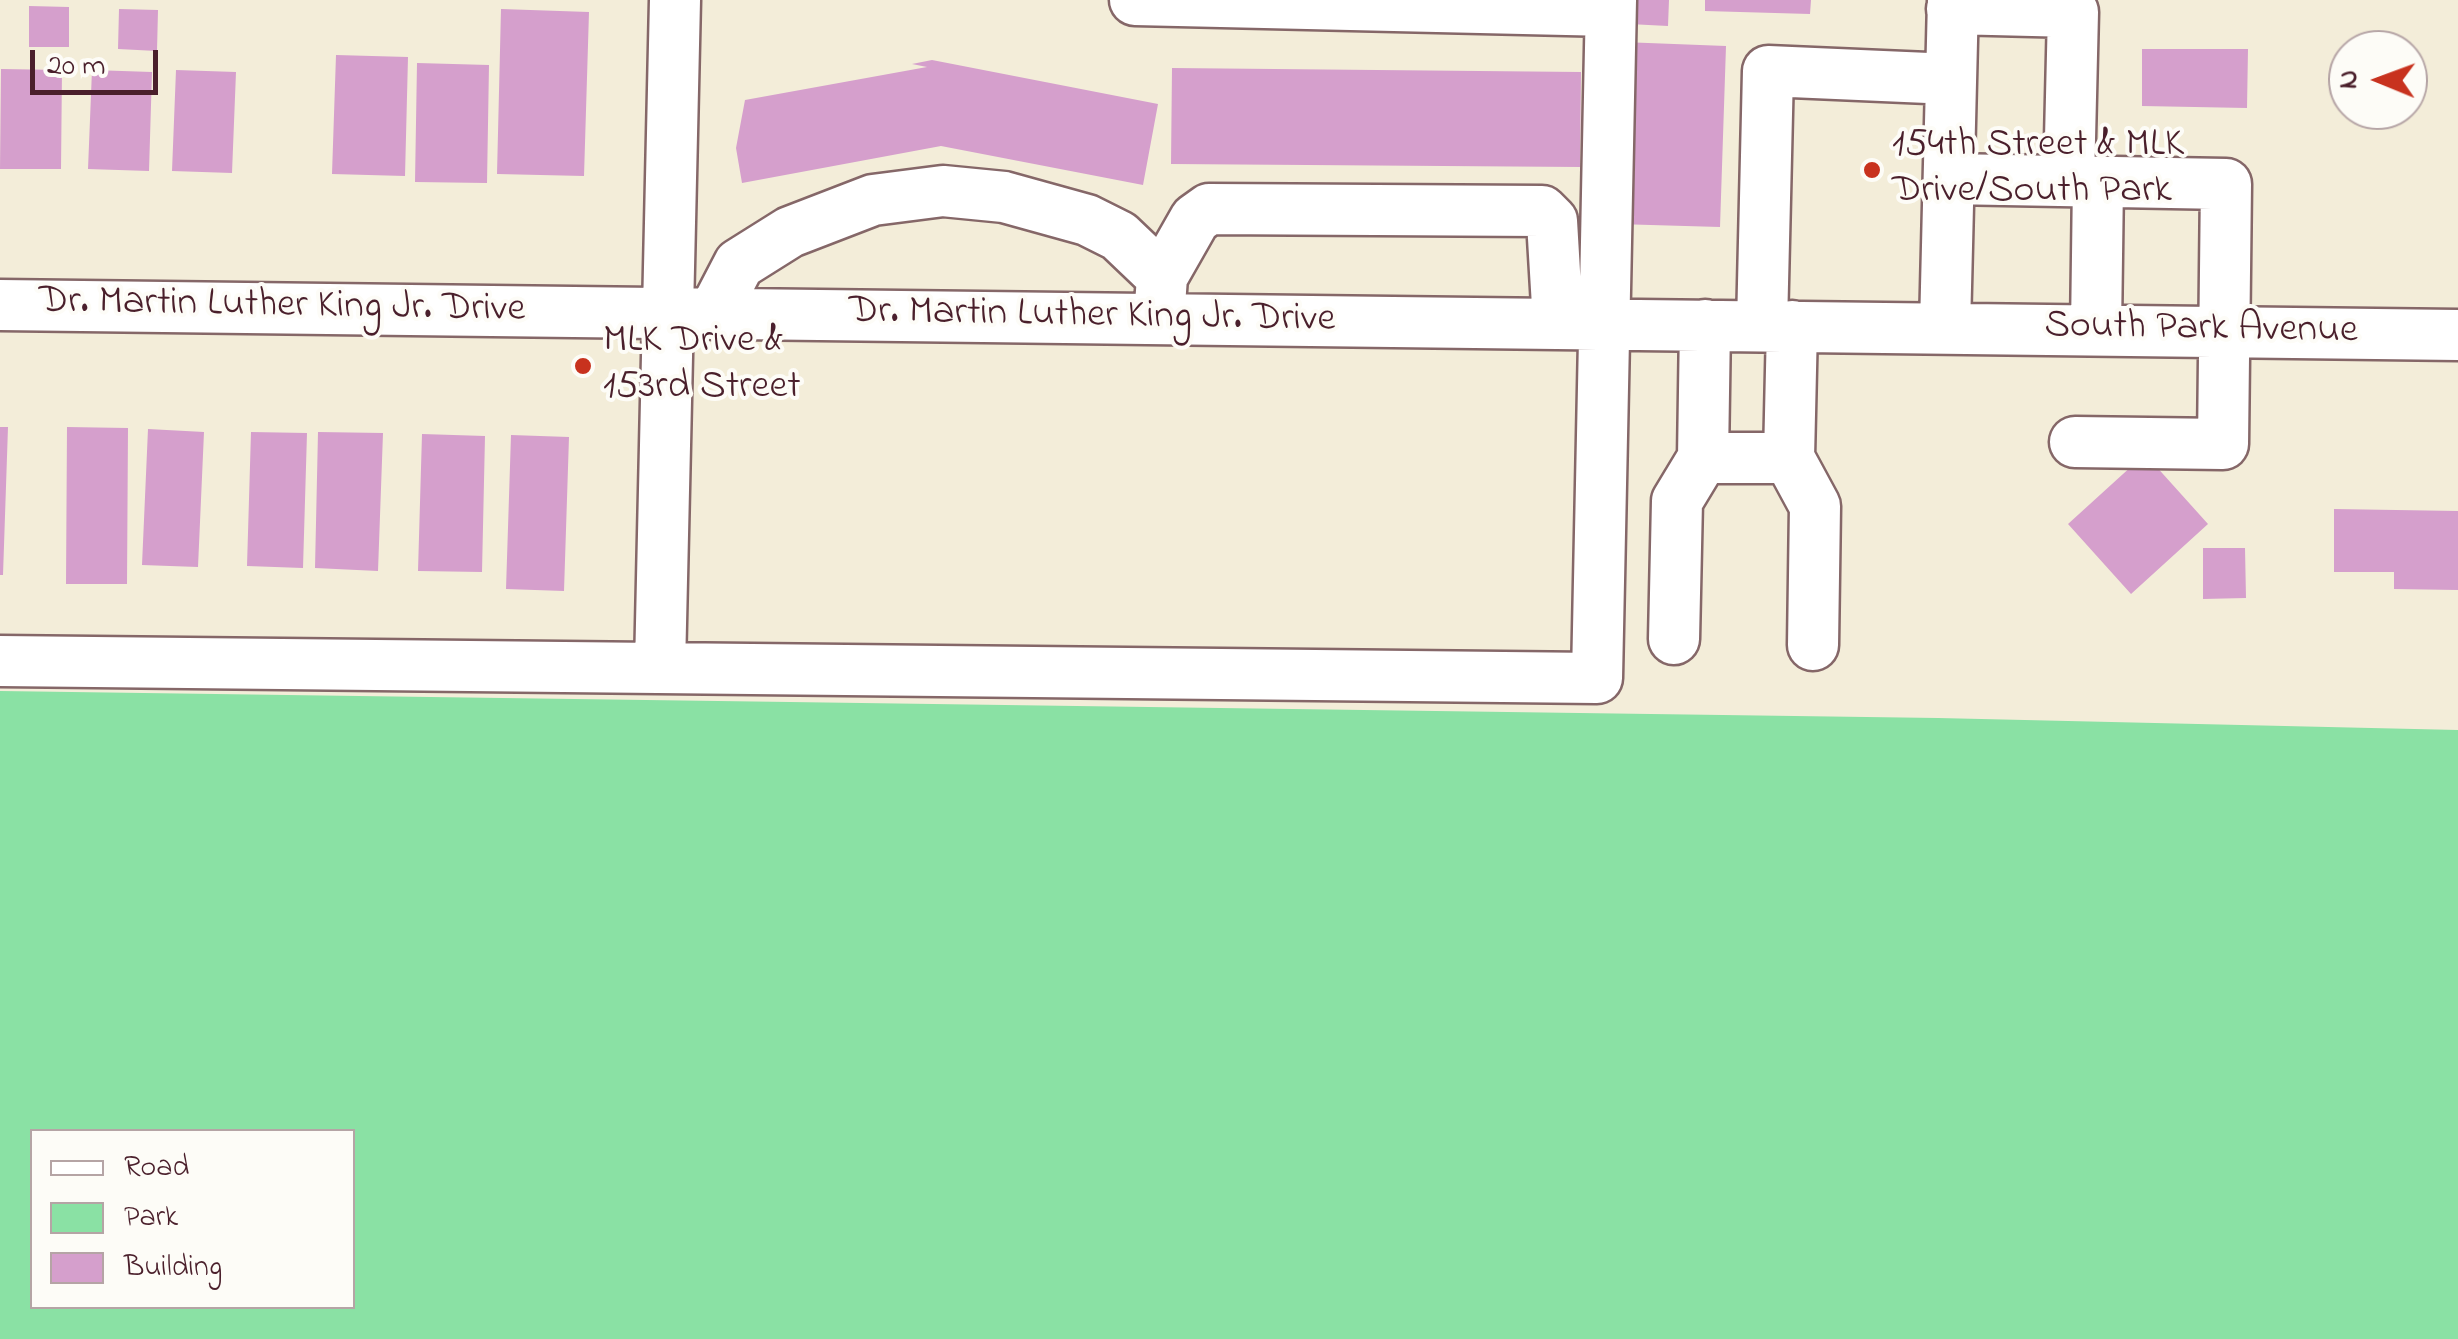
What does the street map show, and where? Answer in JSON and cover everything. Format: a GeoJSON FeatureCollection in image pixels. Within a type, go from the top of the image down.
{"type":"FeatureCollection","features":[{"type":"Feature","properties":{"kind":"street"},"geometry":{"type":"LineString","coordinates":[[660,668],[690,313],[675,0]]}},
{"type":"Feature","properties":{"kind":"street"},"geometry":{"type":"LineString","coordinates":[[0,661],[1598,678],[1581,323],[1611,6],[1135,0]]}},
{"type":"Feature","properties":{"kind":"street"},"geometry":{"type":"LineString","coordinates":[[1945,328],[1952,4],[2073,12],[2096,330]]}},
{"type":"Feature","properties":{"kind":"street"},"geometry":{"type":"LineString","coordinates":[[1814,645],[1815,506],[1789,458],[1777,326],[1768,71],[1951,79]]}},
{"type":"Feature","properties":{"kind":"street"},"geometry":{"type":"LineString","coordinates":[[1949,179],[2226,184],[2223,444],[2075,442]]}},
{"type":"Feature","properties":{"kind":"street"},"geometry":{"type":"LineString","coordinates":[[690,313],[739,264],[790,232],[873,200],[943,191],[1004,197],[1087,220],[1118,236],[1161,298]]}},
{"type":"Feature","properties":{"kind":"street"},"geometry":{"type":"LineString","coordinates":[[1161,298],[1195,219],[1210,209],[1542,212],[1552,221],[1581,323]]}},
{"type":"Feature","properties":{"kind":"street","name":"Dr. Martin Luther King Jr. Drive"},"geometry":{"type":"LineString","coordinates":[[0,305],[690,313],[1161,298],[1581,323],[1945,328]]}},
{"type":"Feature","properties":{"kind":"street"},"geometry":{"type":"LineString","coordinates":[[1674,639],[1678,501],[1703,458],[1704,325]]}},
{"type":"Feature","properties":{"kind":"street","name":"South Park Avenue"},"geometry":{"type":"LineString","coordinates":[[1945,328],[2458,334]]}},
{"type":"Feature","properties":{"kind":"street"},"geometry":{"type":"LineString","coordinates":[[1703,458],[1789,458]]}},
{"type":"Feature","properties":{"kind":"green space"},"geometry":{"type":"Polygon","coordinates":[[[0,691],[1938,718],[2458,730],[2458,1339],[0,1339],[0,691]]]}},
{"type":"Feature","properties":{"kind":"building"},"geometry":{"type":"Polygon","coordinates":[[[1629,0],[1669,0],[1668,26],[1629,24],[1629,0]]]}},
{"type":"Feature","properties":{"kind":"building"},"geometry":{"type":"Polygon","coordinates":[[[1705,0],[1811,0],[1810,14],[1705,11],[1705,0]]]}},
{"type":"Feature","properties":{"kind":"building"},"geometry":{"type":"Polygon","coordinates":[[[29,6],[69,7],[69,47],[29,47],[29,6]]]}},
{"type":"Feature","properties":{"kind":"building"},"geometry":{"type":"Polygon","coordinates":[[[119,9],[158,10],[157,51],[118,49],[119,9]]]}},
{"type":"Feature","properties":{"kind":"building"},"geometry":{"type":"Polygon","coordinates":[[[501,9],[589,12],[584,176],[497,174],[501,9]]]}},
{"type":"Feature","properties":{"kind":"building"},"geometry":{"type":"Polygon","coordinates":[[[1622,42],[1726,46],[1720,227],[1616,224],[1622,42]]]}},
{"type":"Feature","properties":{"kind":"building"},"geometry":{"type":"Polygon","coordinates":[[[2142,49],[2248,49],[2247,108],[2142,106],[2142,49]]]}},
{"type":"Feature","properties":{"kind":"building"},"geometry":{"type":"Polygon","coordinates":[[[336,55],[408,57],[405,176],[332,174],[336,55]]]}},
{"type":"Feature","properties":{"kind":"building"},"geometry":{"type":"Polygon","coordinates":[[[932,60],[1158,104],[1143,185],[941,146],[742,183],[736,148],[745,100],[927,67],[912,64],[932,60]]]}},
{"type":"Feature","properties":{"kind":"building"},"geometry":{"type":"Polygon","coordinates":[[[417,63],[489,65],[487,183],[415,182],[417,63]]]}},
{"type":"Feature","properties":{"kind":"building"},"geometry":{"type":"Polygon","coordinates":[[[1172,68],[1581,72],[1580,167],[1171,164],[1172,68]]]}},
{"type":"Feature","properties":{"kind":"building"},"geometry":{"type":"Polygon","coordinates":[[[1,69],[62,70],[61,169],[0,169],[1,69]]]}},
{"type":"Feature","properties":{"kind":"building"},"geometry":{"type":"Polygon","coordinates":[[[92,70],[152,72],[149,171],[88,169],[92,70]]]}},
{"type":"Feature","properties":{"kind":"building"},"geometry":{"type":"Polygon","coordinates":[[[176,70],[236,72],[232,173],[172,171],[176,70]]]}},
{"type":"Feature","properties":{"kind":"building"},"geometry":{"type":"Polygon","coordinates":[[[0,427],[8,427],[3,575],[0,575],[0,427]]]}},
{"type":"Feature","properties":{"kind":"building"},"geometry":{"type":"Polygon","coordinates":[[[67,427],[128,428],[127,584],[66,584],[67,427]]]}},
{"type":"Feature","properties":{"kind":"building"},"geometry":{"type":"Polygon","coordinates":[[[148,429],[204,432],[198,567],[142,565],[148,429]]]}},
{"type":"Feature","properties":{"kind":"building"},"geometry":{"type":"Polygon","coordinates":[[[251,432],[307,433],[303,568],[247,566],[251,432]]]}},
{"type":"Feature","properties":{"kind":"building"},"geometry":{"type":"Polygon","coordinates":[[[318,432],[383,433],[378,571],[315,568],[318,432]]]}},
{"type":"Feature","properties":{"kind":"building"},"geometry":{"type":"Polygon","coordinates":[[[422,434],[485,436],[482,572],[418,571],[422,434]]]}},
{"type":"Feature","properties":{"kind":"building"},"geometry":{"type":"Polygon","coordinates":[[[511,435],[569,437],[564,591],[506,589],[511,435]]]}},
{"type":"Feature","properties":{"kind":"building"},"geometry":{"type":"Polygon","coordinates":[[[2145,454],[2208,524],[2131,594],[2068,524],[2145,454]]]}},
{"type":"Feature","properties":{"kind":"building"},"geometry":{"type":"Polygon","coordinates":[[[2334,509],[2458,511],[2458,590],[2394,589],[2394,572],[2334,572],[2334,509]]]}},
{"type":"Feature","properties":{"kind":"building"},"geometry":{"type":"Polygon","coordinates":[[[2203,548],[2245,548],[2246,598],[2203,599],[2203,548]]]}},
{"type":"Feature","properties":{"kind":"place","name":"154th Street & MLK Drive/South Park"},"geometry":{"type":"Point","coordinates":[1872,170]}},
{"type":"Feature","properties":{"kind":"place","name":"MLK Drive & 153rd Street"},"geometry":{"type":"Point","coordinates":[583,366]}}]}
